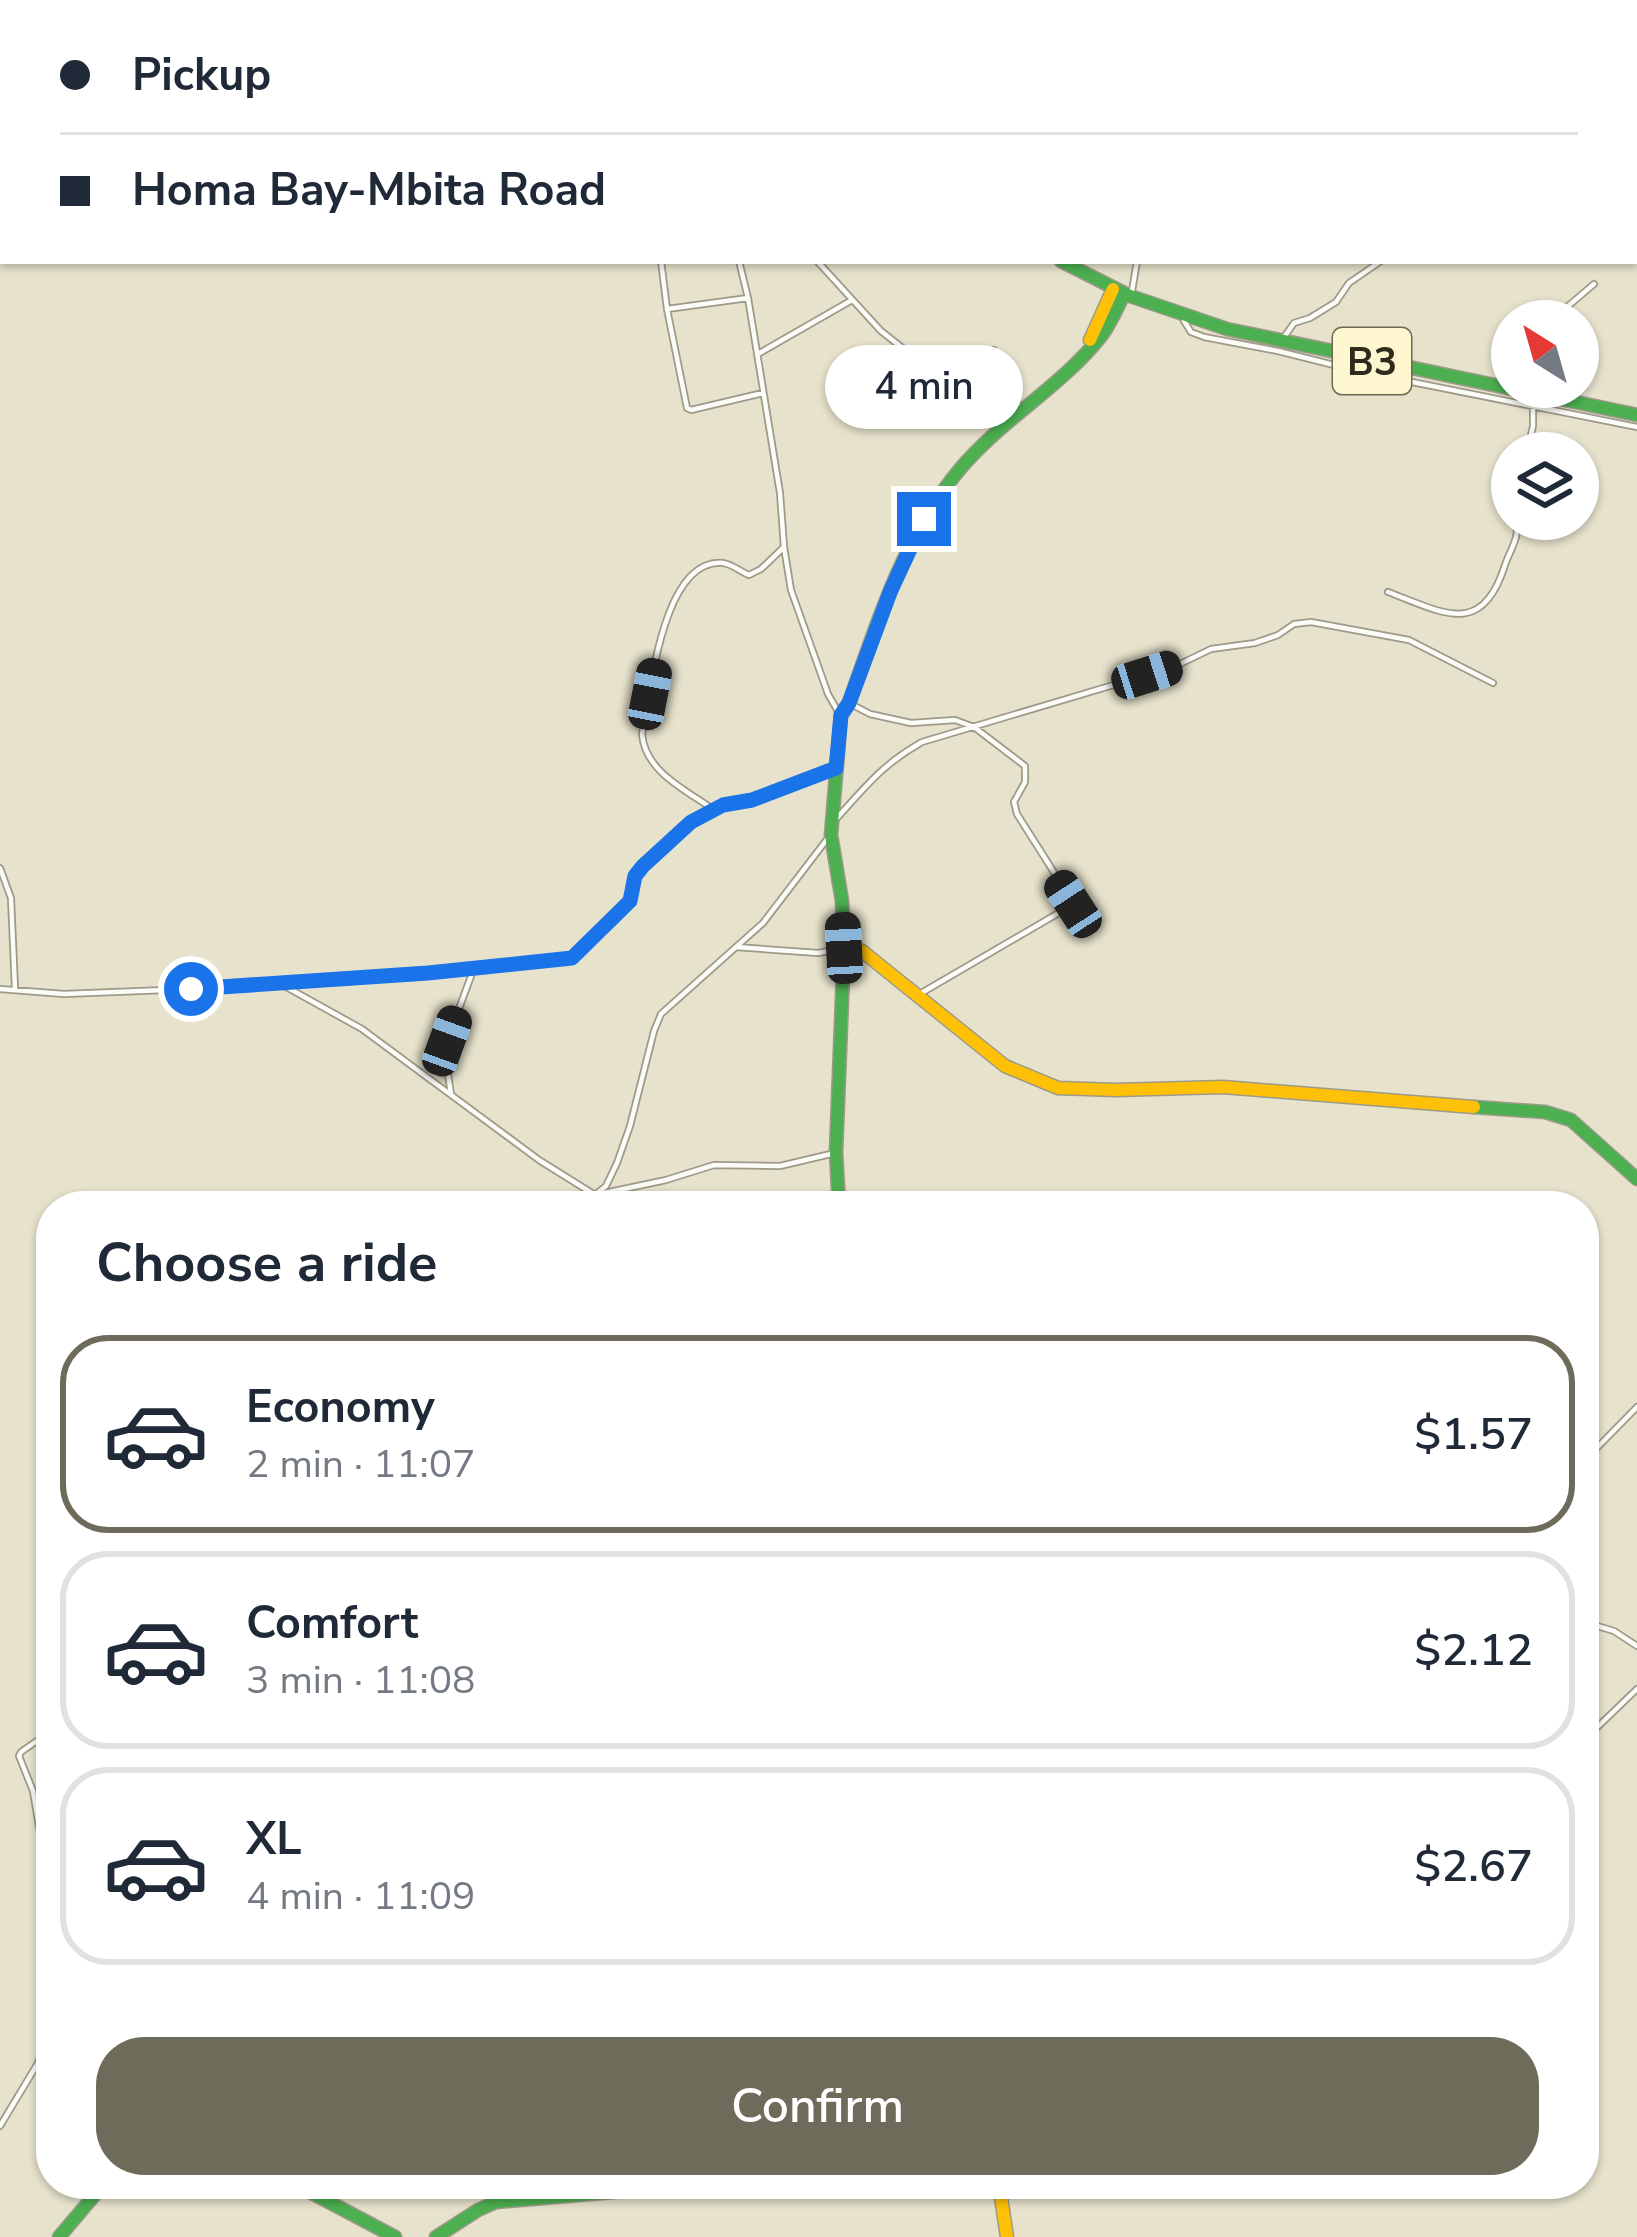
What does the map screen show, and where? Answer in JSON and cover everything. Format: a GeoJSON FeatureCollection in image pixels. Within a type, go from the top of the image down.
{"type":"FeatureCollection","features":[{"type":"Feature","properties":{"kind":"main road"},"geometry":{"type":"LineString","coordinates":[[838,1191],[844,948],[832,828],[845,709],[924,519],[963,465],[1100,337],[1122,293],[1067,264]]}},
{"type":"Feature","properties":{"kind":"main road","name":"B3"},"geometry":{"type":"LineString","coordinates":[[1122,293],[1279,347],[1398,372],[1491,385]]}},
{"type":"Feature","properties":{"kind":"main road","name":"B3"},"geometry":{"type":"LineString","coordinates":[[1599,407],[1637,415]]}},
{"type":"Feature","properties":{"kind":"main road"},"geometry":{"type":"LineString","coordinates":[[844,948],[862,951],[1005,1066],[1058,1088],[1223,1087],[1544,1112],[1570,1120],[1637,1179]]}},
{"type":"Feature","properties":{"kind":"main road"},"geometry":{"type":"LineString","coordinates":[[59,2237],[91,2199]]}},
{"type":"Feature","properties":{"kind":"main road"},"geometry":{"type":"LineString","coordinates":[[323,2199],[395,2237]]}},
{"type":"Feature","properties":{"kind":"main road"},"geometry":{"type":"LineString","coordinates":[[436,2237],[496,2202],[527,2199]]}},
{"type":"Feature","properties":{"kind":"main road"},"geometry":{"type":"LineString","coordinates":[[1001,2199],[1007,2237]]}},
{"type":"Feature","properties":{"kind":"street"},"geometry":{"type":"LineString","coordinates":[[661,264],[687,408],[763,393]]}},
{"type":"Feature","properties":{"kind":"street"},"geometry":{"type":"LineString","coordinates":[[740,264],[780,493],[791,590],[827,694],[845,709],[887,719],[910,723],[955,720],[974,728],[1025,766],[1025,782],[1015,802],[1017,814],[1073,904],[918,995]]}},
{"type":"Feature","properties":{"kind":"street"},"geometry":{"type":"LineString","coordinates":[[820,264],[881,331],[919,361],[994,350],[1020,412]]}},
{"type":"Feature","properties":{"kind":"street"},"geometry":{"type":"LineString","coordinates":[[1122,293],[1136,264]]}},
{"type":"Feature","properties":{"kind":"street"},"geometry":{"type":"LineString","coordinates":[[1279,347],[1290,326],[1336,302],[1349,283],[1377,264]]}},
{"type":"Feature","properties":{"kind":"street"},"geometry":{"type":"LineString","coordinates":[[1575,300],[1594,284]]}},
{"type":"Feature","properties":{"kind":"street"},"geometry":{"type":"LineString","coordinates":[[667,309],[748,298]]}},
{"type":"Feature","properties":{"kind":"street"},"geometry":{"type":"LineString","coordinates":[[756,355],[852,300]]}},
{"type":"Feature","properties":{"kind":"street"},"geometry":{"type":"LineString","coordinates":[[1398,372],[1491,396]]}},
{"type":"Feature","properties":{"kind":"street"},"geometry":{"type":"LineString","coordinates":[[1538,408],[1637,427]]}},
{"type":"Feature","properties":{"kind":"street"},"geometry":{"type":"LineString","coordinates":[[1388,592],[1459,616],[1470,613],[1499,586],[1517,540]]}},
{"type":"Feature","properties":{"kind":"street"},"geometry":{"type":"LineString","coordinates":[[713,809],[668,778],[644,746],[658,653],[673,598],[690,575],[711,565],[730,565],[749,575],[784,547]]}},
{"type":"Feature","properties":{"kind":"street"},"geometry":{"type":"LineString","coordinates":[[600,1191],[617,1163],[630,1126],[661,1014],[763,923],[832,828],[895,757],[922,742],[1176,666],[1210,649],[1267,640],[1300,622],[1409,640],[1493,683]]}},
{"type":"Feature","properties":{"kind":"street"},"geometry":{"type":"LineString","coordinates":[[0,989],[81,994],[281,984],[572,958],[630,901],[635,876],[643,866],[691,822],[713,809],[752,800],[836,768]]}},
{"type":"Feature","properties":{"kind":"street"},"geometry":{"type":"LineString","coordinates":[[0,868],[11,898],[15,989]]}},
{"type":"Feature","properties":{"kind":"street"},"geometry":{"type":"LineString","coordinates":[[736,947],[818,953],[844,948]]}},
{"type":"Feature","properties":{"kind":"street"},"geometry":{"type":"LineString","coordinates":[[451,1094],[447,1041],[474,968]]}},
{"type":"Feature","properties":{"kind":"street"},"geometry":{"type":"LineString","coordinates":[[281,984],[362,1029],[539,1160],[589,1191]]}},
{"type":"Feature","properties":{"kind":"street"},"geometry":{"type":"LineString","coordinates":[[611,1191],[714,1165],[780,1166],[836,1152]]}},
{"type":"Feature","properties":{"kind":"street"},"geometry":{"type":"LineString","coordinates":[[1599,1446],[1637,1407]]}},
{"type":"Feature","properties":{"kind":"street"},"geometry":{"type":"LineString","coordinates":[[1599,1626],[1637,1646]]}},
{"type":"Feature","properties":{"kind":"street"},"geometry":{"type":"LineString","coordinates":[[1599,1725],[1637,1689]]}},
{"type":"Feature","properties":{"kind":"street"},"geometry":{"type":"LineString","coordinates":[[36,1741],[19,1756],[36,1808]]}},
{"type":"Feature","properties":{"kind":"street"},"geometry":{"type":"LineString","coordinates":[[0,2126],[36,2066]]}},
{"type":"Feature","properties":{"kind":"traffic: fast"},"geometry":{"type":"LineString","coordinates":[[1067,264],[1130,296],[1227,329],[1637,415]]}},
{"type":"Feature","properties":{"kind":"traffic: fast"},"geometry":{"type":"LineString","coordinates":[[838,1191],[844,948],[831,835],[841,715],[894,581],[940,495],[994,434],[1086,353],[1124,294]]}},
{"type":"Feature","properties":{"kind":"traffic: fast"},"geometry":{"type":"LineString","coordinates":[[1474,1107],[1545,1112],[1571,1120],[1637,1179]]}},
{"type":"Feature","properties":{"kind":"traffic: fast"},"geometry":{"type":"LineString","coordinates":[[59,2237],[91,2199]]}},
{"type":"Feature","properties":{"kind":"traffic: fast"},"geometry":{"type":"LineString","coordinates":[[323,2199],[395,2237]]}},
{"type":"Feature","properties":{"kind":"traffic: fast"},"geometry":{"type":"LineString","coordinates":[[436,2237],[496,2202],[531,2199]]}},
{"type":"Feature","properties":{"kind":"traffic: slow"},"geometry":{"type":"LineString","coordinates":[[1090,340],[1113,289]]}},
{"type":"Feature","properties":{"kind":"traffic: slow"},"geometry":{"type":"LineString","coordinates":[[844,948],[862,951],[1005,1066],[1058,1088],[1223,1087],[1474,1107]]}},
{"type":"Feature","properties":{"kind":"traffic: slow"},"geometry":{"type":"LineString","coordinates":[[1001,2199],[1007,2237]]}},
{"type":"Feature","properties":{"kind":"route"},"geometry":{"type":"LineString","coordinates":[[191,989],[572,958],[630,901],[635,876],[643,866],[691,822],[723,805],[752,800],[836,768],[841,715],[924,519]]}}]}
